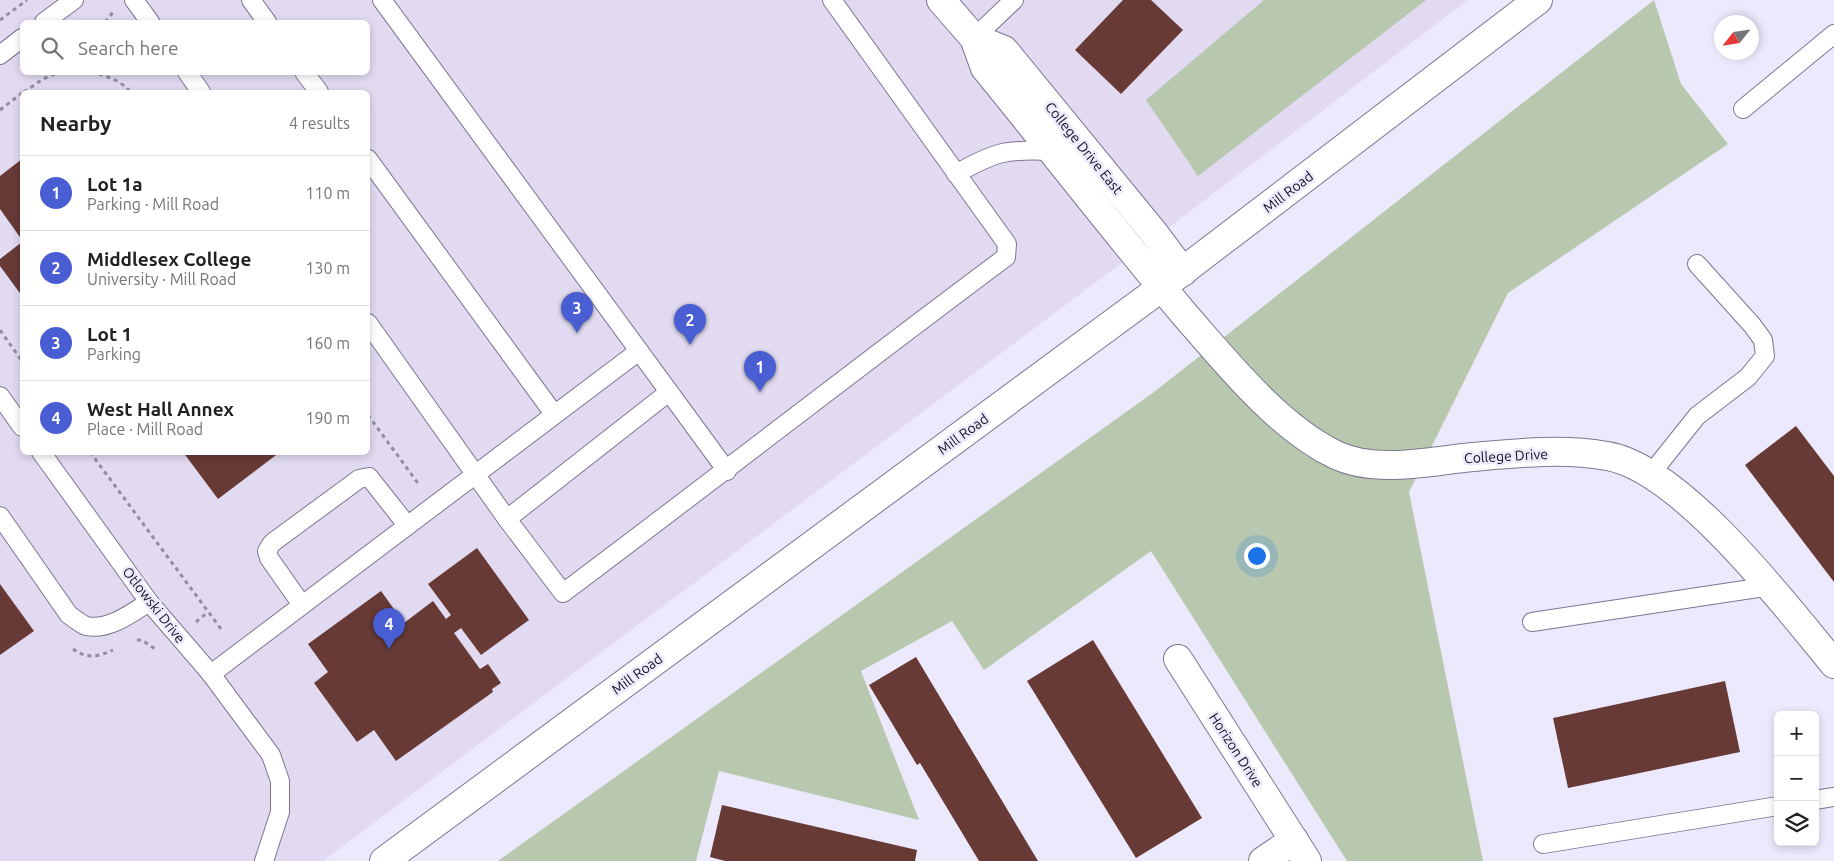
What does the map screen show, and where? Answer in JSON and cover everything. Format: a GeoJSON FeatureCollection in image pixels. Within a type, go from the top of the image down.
{"type":"FeatureCollection","features":[{"type":"Feature","properties":{"kind":"street","name":"College Drive East"},"geometry":{"type":"LineString","coordinates":[[942,0],[974,38],[985,68],[1022,94],[1154,233],[1172,280]]}},
{"type":"Feature","properties":{"kind":"street","name":"Mill Road"},"geometry":{"type":"LineString","coordinates":[[384,861],[1172,280],[1538,0]]}},
{"type":"Feature","properties":{"kind":"street","name":"College Drive East"},"geometry":{"type":"LineString","coordinates":[[1022,94],[1052,151],[1172,280]]}},
{"type":"Feature","properties":{"kind":"street","name":"College Drive"},"geometry":{"type":"LineString","coordinates":[[1172,280],[1245,384],[1306,437],[1336,455],[1362,464],[1394,464],[1530,452],[1608,456],[1634,465],[1662,482],[1716,528],[1771,586],[1834,664]]}},
{"type":"Feature","properties":{"kind":"street","name":"Horizon Drive"},"geometry":{"type":"LineString","coordinates":[[1178,659],[1300,851],[1263,861]]}},
{"type":"Feature","properties":{"kind":"lane"},"geometry":{"type":"LineString","coordinates":[[47,20],[74,0]]}},
{"type":"Feature","properties":{"kind":"lane"},"geometry":{"type":"LineString","coordinates":[[134,0],[149,20]]}},
{"type":"Feature","properties":{"kind":"lane"},"geometry":{"type":"LineString","coordinates":[[251,0],[266,20]]}},
{"type":"Feature","properties":{"kind":"lane"},"geometry":{"type":"LineString","coordinates":[[382,0],[727,471]]}},
{"type":"Feature","properties":{"kind":"lane"},"geometry":{"type":"LineString","coordinates":[[370,325],[476,472],[507,519],[563,593],[727,471],[868,360],[1006,257],[1007,244],[832,0]]}},
{"type":"Feature","properties":{"kind":"lane"},"geometry":{"type":"LineString","coordinates":[[974,38],[1014,0]]}},
{"type":"Feature","properties":{"kind":"lane"},"geometry":{"type":"LineString","coordinates":[[1743,109],[1834,34]]}},
{"type":"Feature","properties":{"kind":"lane"},"geometry":{"type":"LineString","coordinates":[[0,55],[20,40]]}},
{"type":"Feature","properties":{"kind":"lane"},"geometry":{"type":"LineString","coordinates":[[189,75],[200,90]]}},
{"type":"Feature","properties":{"kind":"lane"},"geometry":{"type":"LineString","coordinates":[[306,75],[318,90]]}},
{"type":"Feature","properties":{"kind":"lane"},"geometry":{"type":"LineString","coordinates":[[956,174],[987,156],[1016,149],[1052,151]]}},
{"type":"Feature","properties":{"kind":"lane"},"geometry":{"type":"LineString","coordinates":[[370,162],[554,414]]}},
{"type":"Feature","properties":{"kind":"lane"},"geometry":{"type":"LineString","coordinates":[[1650,475],[1698,416],[1748,377],[1765,356],[1763,340],[1752,325],[1697,264]]}},
{"type":"Feature","properties":{"kind":"lane"},"geometry":{"type":"LineString","coordinates":[[212,674],[476,472],[639,351]]}},
{"type":"Feature","properties":{"kind":"lane"},"geometry":{"type":"LineString","coordinates":[[507,519],[670,392]]}},
{"type":"Feature","properties":{"kind":"lane"},"geometry":{"type":"LineString","coordinates":[[0,396],[20,424]]}},
{"type":"Feature","properties":{"kind":"lane","name":"Otlowski Drive"},"geometry":{"type":"LineString","coordinates":[[43,455],[149,602],[212,674],[271,755],[280,780],[280,812],[264,861]]}},
{"type":"Feature","properties":{"kind":"lane"},"geometry":{"type":"LineString","coordinates":[[302,605],[269,558],[267,551],[272,543],[359,479],[369,478],[407,525]]}},
{"type":"Feature","properties":{"kind":"lane"},"geometry":{"type":"LineString","coordinates":[[0,516],[69,615],[86,626],[104,625],[128,616],[149,602]]}},
{"type":"Feature","properties":{"kind":"lane"},"geometry":{"type":"LineString","coordinates":[[1532,622],[1771,586]]}},
{"type":"Feature","properties":{"kind":"lane"},"geometry":{"type":"LineString","coordinates":[[1819,799],[1834,797]]}},
{"type":"Feature","properties":{"kind":"lane"},"geometry":{"type":"LineString","coordinates":[[1543,844],[1774,807]]}},
{"type":"Feature","properties":{"kind":"path"},"geometry":{"type":"LineString","coordinates":[[0,20],[27,0]]}},
{"type":"Feature","properties":{"kind":"path"},"geometry":{"type":"LineString","coordinates":[[27,90],[52,75]]}},
{"type":"Feature","properties":{"kind":"path"},"geometry":{"type":"LineString","coordinates":[[104,75],[125,86],[128,90]]}},
{"type":"Feature","properties":{"kind":"path"},"geometry":{"type":"LineString","coordinates":[[0,110],[20,95]]}},
{"type":"Feature","properties":{"kind":"path"},"geometry":{"type":"LineString","coordinates":[[0,330],[20,358]]}},
{"type":"Feature","properties":{"kind":"path"},"geometry":{"type":"LineString","coordinates":[[370,418],[422,488]]}},
{"type":"Feature","properties":{"kind":"path"},"geometry":{"type":"LineString","coordinates":[[92,455],[221,629]]}},
{"type":"Feature","properties":{"kind":"shaded area"},"geometry":{"type":"Polygon","coordinates":[[[0,0],[1468,0],[1155,238],[323,861],[0,861],[0,0]]]}},
{"type":"Feature","properties":{"kind":"green space"},"geometry":{"type":"Polygon","coordinates":[[[1264,0],[1426,0],[1198,176],[1146,100],[1264,0]]]}},
{"type":"Feature","properties":{"kind":"green space"},"geometry":{"type":"Polygon","coordinates":[[[1654,0],[1681,84],[1728,144],[1508,293],[1409,492],[1483,861],[1347,861],[1151,551],[984,670],[952,621],[861,671],[919,820],[719,771],[696,861],[498,861],[1154,392],[1654,0]]]}},
{"type":"Feature","properties":{"kind":"building"},"geometry":{"type":"Polygon","coordinates":[[[1123,0],[1151,0],[1183,30],[1121,94],[1075,50],[1123,0]]]}},
{"type":"Feature","properties":{"kind":"building"},"geometry":{"type":"Polygon","coordinates":[[[20,161],[20,237],[0,209],[0,176],[20,161]]]}},
{"type":"Feature","properties":{"kind":"building"},"geometry":{"type":"Polygon","coordinates":[[[20,244],[20,293],[0,266],[0,259],[20,244]]]}},
{"type":"Feature","properties":{"kind":"building"},"geometry":{"type":"Polygon","coordinates":[[[1796,426],[1834,476],[1834,582],[1745,465],[1796,426]]]}},
{"type":"Feature","properties":{"kind":"building"},"geometry":{"type":"Polygon","coordinates":[[[185,455],[276,455],[218,499],[185,455]]]}},
{"type":"Feature","properties":{"kind":"building"},"geometry":{"type":"Polygon","coordinates":[[[477,548],[529,620],[481,655],[461,628],[454,633],[480,669],[488,664],[501,683],[492,689],[493,692],[396,761],[374,730],[357,742],[314,683],[328,672],[308,644],[381,591],[404,623],[433,601],[446,619],[451,615],[428,584],[477,548]]]}},
{"type":"Feature","properties":{"kind":"building"},"geometry":{"type":"Polygon","coordinates":[[[0,584],[34,631],[0,655],[0,584]]]}},
{"type":"Feature","properties":{"kind":"building"},"geometry":{"type":"Polygon","coordinates":[[[1093,640],[1202,818],[1136,858],[1027,681],[1093,640]]]}},
{"type":"Feature","properties":{"kind":"building"},"geometry":{"type":"Polygon","coordinates":[[[916,657],[1038,861],[979,861],[920,763],[917,765],[869,685],[916,657]]]}},
{"type":"Feature","properties":{"kind":"building"},"geometry":{"type":"Polygon","coordinates":[[[1725,681],[1740,752],[1568,788],[1553,718],[1725,681]]]}},
{"type":"Feature","properties":{"kind":"building"},"geometry":{"type":"Polygon","coordinates":[[[722,805],[917,850],[915,861],[725,861],[710,857],[722,805]]]}},
{"type":"Feature","properties":{"kind":"place","name":"Lot 1"},"geometry":{"type":"Point","coordinates":[577,333]}},
{"type":"Feature","properties":{"kind":"place","name":"Middlesex College"},"geometry":{"type":"Point","coordinates":[690,345]}},
{"type":"Feature","properties":{"kind":"place","name":"Lot 1a"},"geometry":{"type":"Point","coordinates":[760,392]}},
{"type":"Feature","properties":{"kind":"place","name":"West Hall Annex"},"geometry":{"type":"Point","coordinates":[389,649]}}]}
